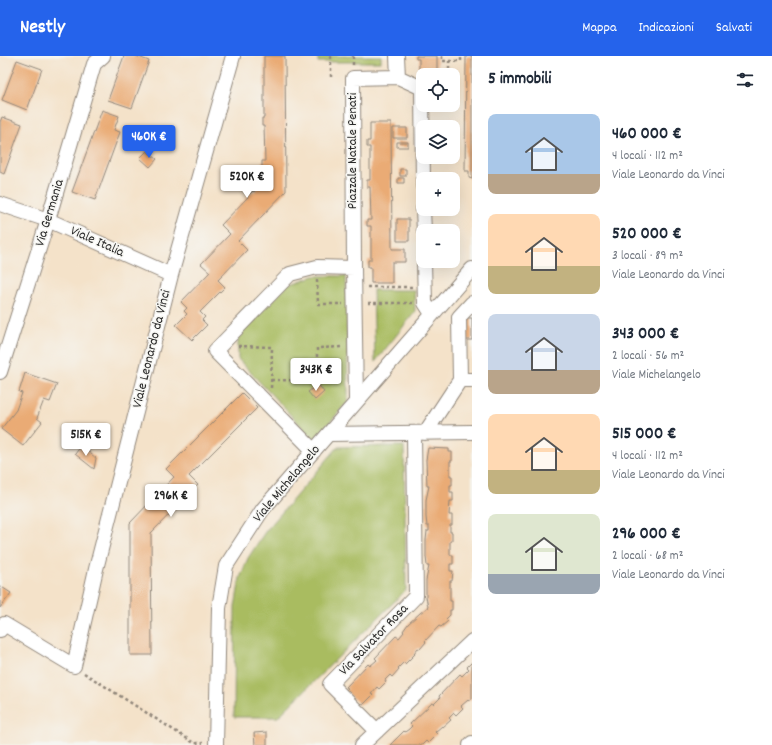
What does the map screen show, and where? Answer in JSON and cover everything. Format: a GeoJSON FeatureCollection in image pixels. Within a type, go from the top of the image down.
{"type":"FeatureCollection","features":[{"type":"Feature","properties":{"kind":"street","name":"Via Germania"},"geometry":{"type":"LineString","coordinates":[[0,372],[48,220],[94,64],[103,56]]}},
{"type":"Feature","properties":{"kind":"street","name":"Viale Leonardo da Vinci"},"geometry":{"type":"LineString","coordinates":[[74,666],[96,569],[171,275],[233,56]]}},
{"type":"Feature","properties":{"kind":"street"},"geometry":{"type":"LineString","coordinates":[[398,56],[398,77],[422,88],[423,172]]}},
{"type":"Feature","properties":{"kind":"street","name":"Piazzale Natale Penati"},"geometry":{"type":"LineString","coordinates":[[356,401],[353,78],[398,77]]}},
{"type":"Feature","properties":{"kind":"street","name":"Viale Italia"},"geometry":{"type":"LineString","coordinates":[[0,204],[48,220],[171,275]]}},
{"type":"Feature","properties":{"kind":"street"},"geometry":{"type":"LineString","coordinates":[[314,451],[215,351],[290,274],[317,268],[354,268]]}},
{"type":"Feature","properties":{"kind":"street"},"geometry":{"type":"LineString","coordinates":[[424,268],[425,303],[432,314]]}},
{"type":"Feature","properties":{"kind":"street","name":"Viale Michelangelo"},"geometry":{"type":"LineString","coordinates":[[216,744],[219,608],[226,566],[263,509],[472,269]]}},
{"type":"Feature","properties":{"kind":"street"},"geometry":{"type":"LineString","coordinates":[[420,433],[466,380],[459,317],[472,303]]}},
{"type":"Feature","properties":{"kind":"street"},"geometry":{"type":"LineString","coordinates":[[329,434],[472,432]]}},
{"type":"Feature","properties":{"kind":"street","name":"Via Salvator Rosa"},"geometry":{"type":"LineString","coordinates":[[377,731],[330,684],[416,596],[420,433]]}},
{"type":"Feature","properties":{"kind":"street"},"geometry":{"type":"LineString","coordinates":[[0,630],[4,624],[74,666]]}},
{"type":"Feature","properties":{"kind":"street"},"geometry":{"type":"LineString","coordinates":[[362,745],[472,641]]}},
{"type":"Feature","properties":{"kind":"path"},"geometry":{"type":"LineString","coordinates":[[331,56],[331,78]]}},
{"type":"Feature","properties":{"kind":"path"},"geometry":{"type":"LineString","coordinates":[[442,56],[442,61],[461,61],[461,56]]}},
{"type":"Feature","properties":{"kind":"path"},"geometry":{"type":"LineString","coordinates":[[449,61],[449,68]]}},
{"type":"Feature","properties":{"kind":"path"},"geometry":{"type":"LineString","coordinates":[[354,287],[424,287]]}},
{"type":"Feature","properties":{"kind":"path"},"geometry":{"type":"LineString","coordinates":[[220,346],[272,347],[271,407]]}},
{"type":"Feature","properties":{"kind":"path"},"geometry":{"type":"LineString","coordinates":[[317,381],[317,348],[355,347]]}},
{"type":"Feature","properties":{"kind":"path"},"geometry":{"type":"LineString","coordinates":[[271,380],[356,381]]}},
{"type":"Feature","properties":{"kind":"path"},"geometry":{"type":"LineString","coordinates":[[74,666],[194,743],[216,744]]}},
{"type":"Feature","properties":{"kind":"green space"},"geometry":{"type":"Polygon","coordinates":[[[318,56],[381,56],[381,62],[318,62],[318,56]]]}},
{"type":"Feature","properties":{"kind":"green space"},"geometry":{"type":"Polygon","coordinates":[[[314,276],[346,276],[348,402],[314,440],[238,359],[238,335],[288,285],[314,276]]]}},
{"type":"Feature","properties":{"kind":"green space"},"geometry":{"type":"Polygon","coordinates":[[[373,290],[414,290],[415,312],[375,362],[373,290]]]}},
{"type":"Feature","properties":{"kind":"green space"},"geometry":{"type":"Polygon","coordinates":[[[404,446],[406,590],[278,717],[234,717],[235,607],[240,578],[248,558],[265,532],[338,447],[404,446]]]}},
{"type":"Feature","properties":{"kind":"building"},"geometry":{"type":"Polygon","coordinates":[[[124,56],[136,56],[149,61],[132,108],[108,100],[124,56]]]}},
{"type":"Feature","properties":{"kind":"building"},"geometry":{"type":"Polygon","coordinates":[[[264,56],[285,56],[286,191],[238,241],[247,250],[218,280],[225,287],[200,312],[205,317],[202,320],[207,325],[192,340],[176,325],[187,314],[184,311],[187,308],[181,302],[210,272],[201,264],[230,234],[221,225],[248,197],[247,196],[253,191],[254,192],[264,181],[264,168],[262,168],[262,161],[265,161],[264,126],[262,126],[262,118],[264,118],[264,56]]]}},
{"type":"Feature","properties":{"kind":"building"},"geometry":{"type":"Polygon","coordinates":[[[416,56],[437,56],[437,68],[419,68],[419,59],[416,59],[416,56]]]}},
{"type":"Feature","properties":{"kind":"building"},"geometry":{"type":"Polygon","coordinates":[[[466,56],[472,56],[472,179],[469,178],[469,171],[465,171],[466,56]]]}},
{"type":"Feature","properties":{"kind":"building"},"geometry":{"type":"Polygon","coordinates":[[[17,60],[42,69],[27,110],[2,100],[17,60]]]}},
{"type":"Feature","properties":{"kind":"building"},"geometry":{"type":"Polygon","coordinates":[[[102,110],[119,116],[114,130],[120,132],[95,200],[72,192],[102,110]]]}},
{"type":"Feature","properties":{"kind":"building"},"geometry":{"type":"Polygon","coordinates":[[[2,117],[22,124],[4,174],[0,172],[0,122],[2,117]]]}},
{"type":"Feature","properties":{"kind":"building"},"geometry":{"type":"Polygon","coordinates":[[[370,123],[391,123],[392,249],[405,249],[405,262],[392,262],[392,283],[371,283],[371,267],[368,267],[368,260],[371,260],[371,226],[367,226],[367,220],[371,220],[370,187],[367,187],[367,180],[370,180],[370,147],[367,147],[367,141],[370,141],[370,123]]]}},
{"type":"Feature","properties":{"kind":"building"},"geometry":{"type":"Polygon","coordinates":[[[393,128],[407,128],[407,138],[393,138],[393,128]]]}},
{"type":"Feature","properties":{"kind":"building"},"geometry":{"type":"Polygon","coordinates":[[[397,142],[408,142],[408,147],[397,147],[397,142]]]}},
{"type":"Feature","properties":{"kind":"building"},"geometry":{"type":"Polygon","coordinates":[[[147,151],[157,159],[150,167],[140,158],[147,151]]]}},
{"type":"Feature","properties":{"kind":"building"},"geometry":{"type":"Polygon","coordinates":[[[400,169],[406,169],[406,176],[400,176],[400,169]]]}},
{"type":"Feature","properties":{"kind":"building"},"geometry":{"type":"Polygon","coordinates":[[[398,178],[404,178],[404,183],[398,183],[398,178]]]}},
{"type":"Feature","properties":{"kind":"building"},"geometry":{"type":"Polygon","coordinates":[[[397,219],[409,219],[409,241],[397,241],[397,219]]]}},
{"type":"Feature","properties":{"kind":"building"},"geometry":{"type":"Polygon","coordinates":[[[463,318],[472,318],[472,340],[464,340],[463,318]]]}},
{"type":"Feature","properties":{"kind":"building"},"geometry":{"type":"Polygon","coordinates":[[[25,373],[57,384],[50,402],[44,400],[37,418],[42,422],[23,446],[1,429],[16,410],[22,393],[19,392],[25,373]]]}},
{"type":"Feature","properties":{"kind":"building"},"geometry":{"type":"Polygon","coordinates":[[[318,384],[324,392],[315,400],[308,392],[318,384]]]}},
{"type":"Feature","properties":{"kind":"building"},"geometry":{"type":"Polygon","coordinates":[[[242,393],[257,408],[189,476],[198,485],[151,533],[152,655],[130,655],[130,523],[174,477],[166,469],[242,393]]]}},
{"type":"Feature","properties":{"kind":"building"},"geometry":{"type":"Polygon","coordinates":[[[81,446],[96,458],[94,469],[75,454],[81,446]]]}},
{"type":"Feature","properties":{"kind":"building"},"geometry":{"type":"Polygon","coordinates":[[[428,448],[449,449],[449,452],[452,452],[452,461],[450,461],[450,476],[452,476],[452,485],[450,485],[450,492],[453,492],[453,501],[450,501],[449,515],[452,515],[452,525],[450,525],[452,541],[450,541],[450,555],[453,555],[453,564],[450,564],[450,571],[453,571],[452,581],[450,581],[450,601],[452,601],[452,610],[450,610],[450,615],[446,619],[448,621],[441,627],[439,626],[425,641],[426,642],[420,649],[418,648],[414,653],[415,654],[405,664],[404,662],[398,668],[399,669],[392,677],[390,675],[385,680],[386,682],[379,689],[377,687],[371,694],[373,695],[364,704],[362,703],[360,705],[345,691],[348,688],[346,687],[368,664],[370,666],[377,660],[375,658],[396,636],[399,638],[408,624],[428,607],[426,597],[426,580],[429,566],[427,566],[426,540],[429,526],[427,526],[426,500],[429,486],[427,486],[426,460],[428,448]]]}},
{"type":"Feature","properties":{"kind":"building"},"geometry":{"type":"Polygon","coordinates":[[[0,586],[11,593],[0,608],[0,586]]]}},
{"type":"Feature","properties":{"kind":"building"},"geometry":{"type":"Polygon","coordinates":[[[472,662],[472,699],[469,701],[468,700],[461,706],[463,708],[456,715],[454,713],[449,718],[451,720],[435,732],[437,734],[428,743],[426,741],[422,745],[390,745],[404,731],[405,732],[412,726],[410,724],[432,703],[434,704],[440,698],[439,696],[460,674],[462,676],[469,669],[467,667],[472,662]]]}},
{"type":"Feature","properties":{"kind":"building"},"geometry":{"type":"Polygon","coordinates":[[[267,732],[267,745],[255,745],[254,733],[267,732]]]}}]}
